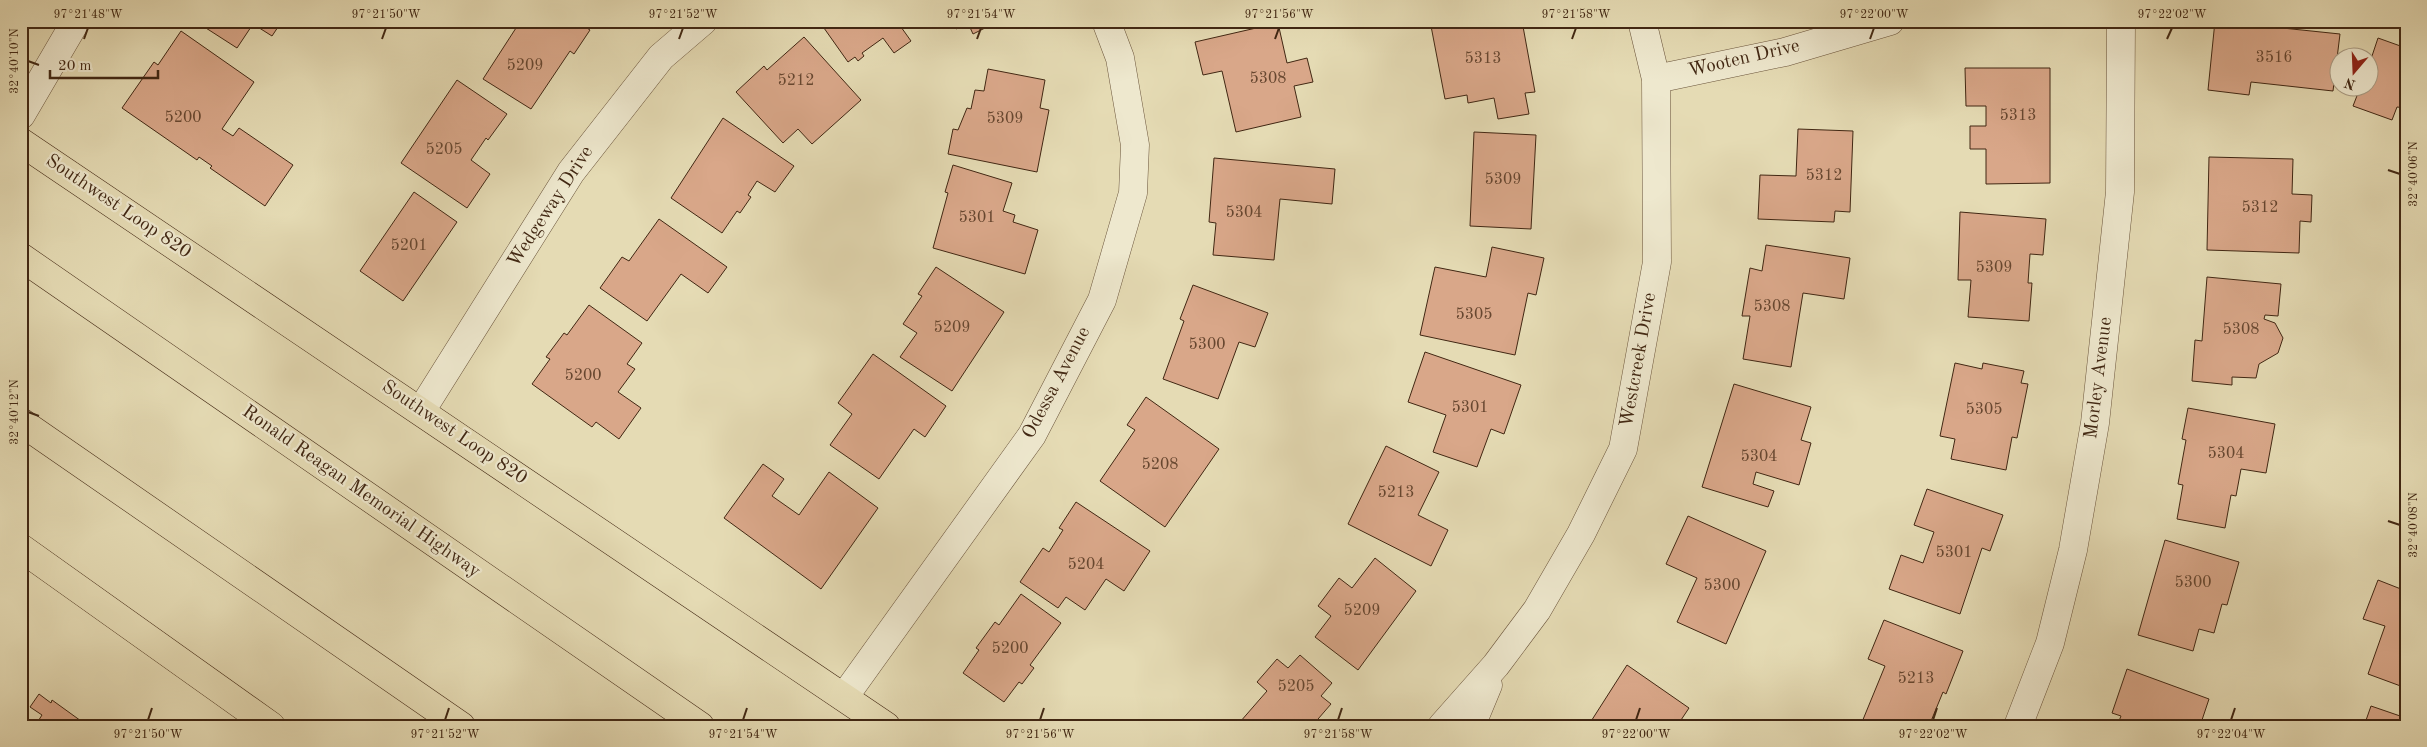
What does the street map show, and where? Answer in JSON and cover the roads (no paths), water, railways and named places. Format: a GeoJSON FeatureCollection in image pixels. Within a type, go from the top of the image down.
{"type":"FeatureCollection","features":[{"type":"Feature","properties":{"kind":"main road","name":"Southwest Loop 820"},"geometry":{"type":"LineString","coordinates":[[21,142],[886,726]]}},
{"type":"Feature","properties":{"kind":"main road","name":"Ronald Reagan Memorial Highway"},"geometry":{"type":"LineString","coordinates":[[21,258],[700,726]]}},
{"type":"Feature","properties":{"kind":"main road"},"geometry":{"type":"LineString","coordinates":[[21,422],[461,726]]}},
{"type":"Feature","properties":{"kind":"main road"},"geometry":{"type":"LineString","coordinates":[[21,548],[272,726]]}},
{"type":"Feature","properties":{"kind":"street"},"geometry":{"type":"LineString","coordinates":[[21,115],[76,21]]}},
{"type":"Feature","properties":{"kind":"street","name":"Wedgeway Drive"},"geometry":{"type":"LineString","coordinates":[[421,411],[571,172],[661,57],[703,21]]}},
{"type":"Feature","properties":{"kind":"street","name":"Odessa Avenue"},"geometry":{"type":"LineString","coordinates":[[844,697],[1032,434],[1102,300],[1133,192],[1135,145],[1120,58],[1106,21]]}},
{"type":"Feature","properties":{"kind":"street","name":"Westcreek Drive"},"geometry":{"type":"LineString","coordinates":[[1442,726],[1496,666],[1537,610],[1581,534],[1623,449],[1657,262],[1656,79],[1642,21]]}},
{"type":"Feature","properties":{"kind":"street","name":"Wooten Drive"},"geometry":{"type":"LineString","coordinates":[[1656,79],[1785,52],[1890,21]]}},
{"type":"Feature","properties":{"kind":"street","name":"Morley Avenue"},"geometry":{"type":"LineString","coordinates":[[2018,726],[2052,633],[2073,550],[2095,423],[2120,192],[2121,21]]}},
{"type":"Feature","properties":{"kind":"street","name":"Westcreek Drive"},"geometry":{"type":"LineString","coordinates":[[1471,726],[1496,666]]}}]}
